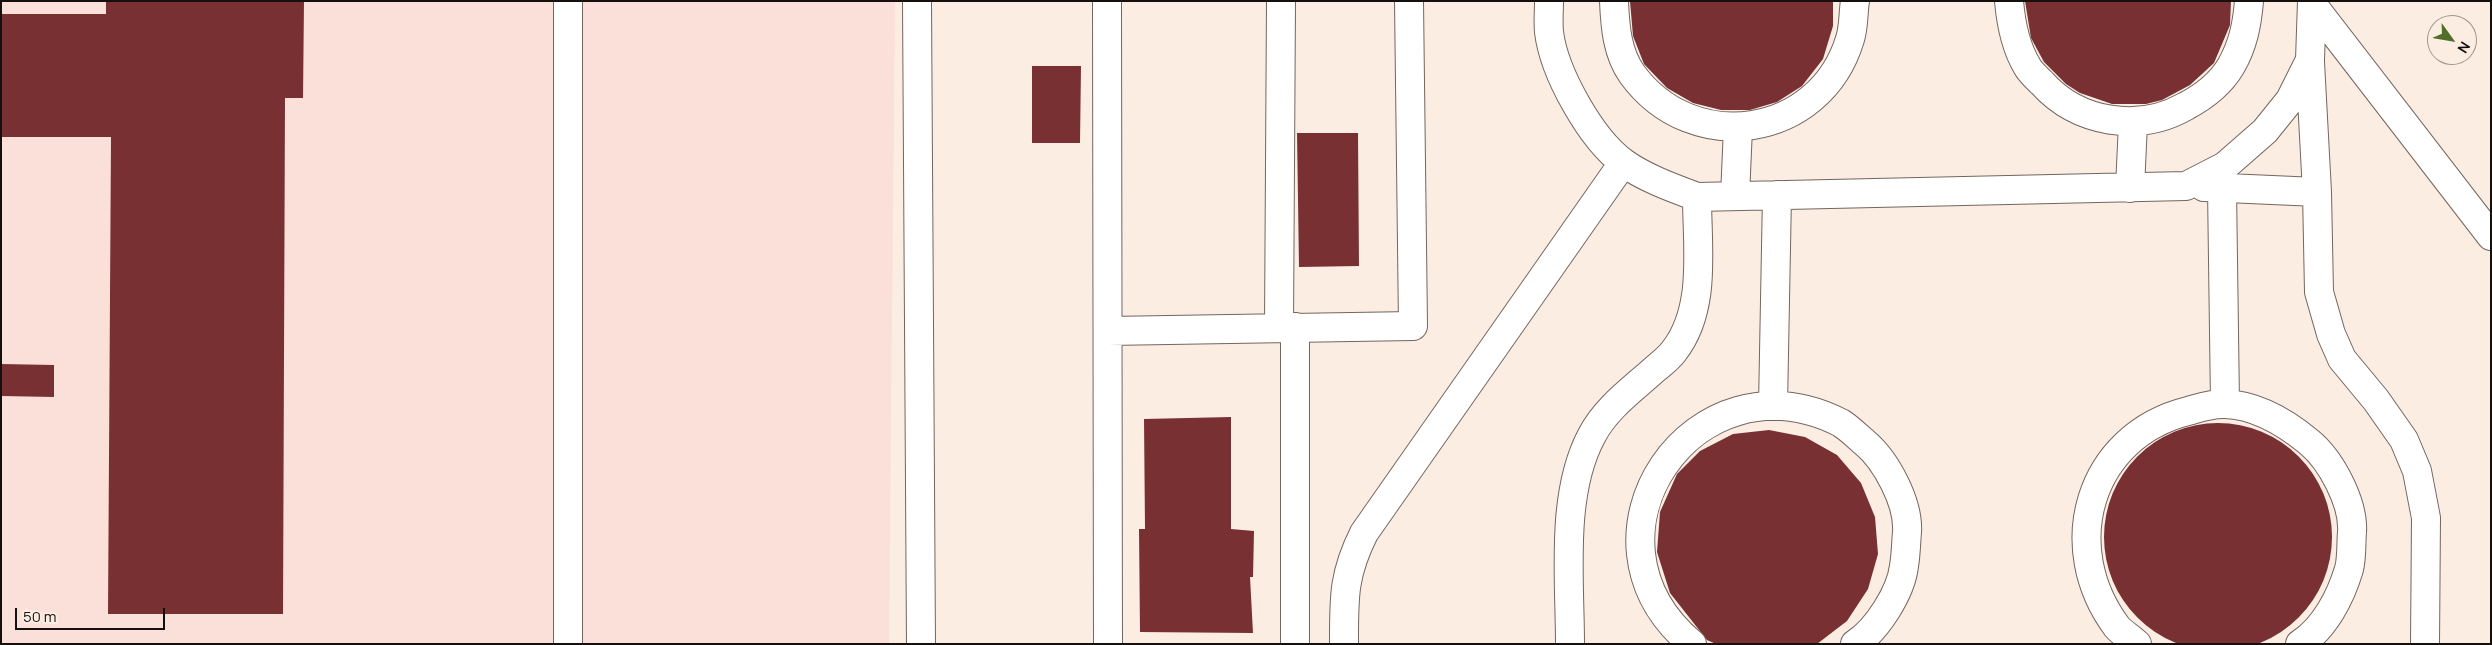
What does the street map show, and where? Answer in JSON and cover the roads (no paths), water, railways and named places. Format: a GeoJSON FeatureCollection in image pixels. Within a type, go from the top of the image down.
{"type":"FeatureCollection","features":[{"type":"Feature","properties":{"kind":"lane"},"geometry":{"type":"LineString","coordinates":[[568,1],[568,644]]}},
{"type":"Feature","properties":{"kind":"lane"},"geometry":{"type":"LineString","coordinates":[[918,1],[921,644]]}},
{"type":"Feature","properties":{"kind":"lane"},"geometry":{"type":"LineString","coordinates":[[1107,1],[1108,644]]}},
{"type":"Feature","properties":{"kind":"lane"},"geometry":{"type":"LineString","coordinates":[[1281,1],[1295,644]]}},
{"type":"Feature","properties":{"kind":"lane"},"geometry":{"type":"LineString","coordinates":[[1108,330],[1412,326],[1410,1]]}},
{"type":"Feature","properties":{"kind":"lane"},"geometry":{"type":"LineString","coordinates":[[1549,1],[1549,33],[1564,81],[1590,127],[1624,163],[1668,186],[1697,197],[2186,186],[2318,192]]}},
{"type":"Feature","properties":{"kind":"lane"},"geometry":{"type":"LineString","coordinates":[[1614,1],[1616,34],[1632,73],[1660,103],[1696,122],[1738,128],[1775,121],[1809,102],[1835,73],[1851,38],[1855,1]]}},
{"type":"Feature","properties":{"kind":"lane"},"geometry":{"type":"LineString","coordinates":[[2009,1],[2011,29],[2027,67],[2055,98],[2092,117],[2133,123],[2171,115],[2204,96],[2230,68],[2246,32],[2249,1]]}},
{"type":"Feature","properties":{"kind":"lane"},"geometry":{"type":"LineString","coordinates":[[2312,3],[2310,60],[2318,192],[2319,292],[2331,334],[2342,359],[2404,440],[2417,471],[2426,518],[2426,644]]}},
{"type":"Feature","properties":{"kind":"lane"},"geometry":{"type":"LineString","coordinates":[[2312,3],[2491,236]]}},
{"type":"Feature","properties":{"kind":"lane"},"geometry":{"type":"LineString","coordinates":[[2186,186],[2225,166],[2265,131],[2290,100],[2310,60]]}},
{"type":"Feature","properties":{"kind":"lane"},"geometry":{"type":"LineString","coordinates":[[2130,188],[2133,123]]}},
{"type":"Feature","properties":{"kind":"lane"},"geometry":{"type":"LineString","coordinates":[[1735,196],[1738,128]]}},
{"type":"Feature","properties":{"kind":"lane"},"geometry":{"type":"LineString","coordinates":[[1344,644],[1344,592],[1347,573],[1364,533],[1624,163]]}},
{"type":"Feature","properties":{"kind":"lane"},"geometry":{"type":"LineString","coordinates":[[2222,188],[2224,404]]}},
{"type":"Feature","properties":{"kind":"lane"},"geometry":{"type":"LineString","coordinates":[[1773,406],[1777,195]]}},
{"type":"Feature","properties":{"kind":"lane"},"geometry":{"type":"LineString","coordinates":[[1570,644],[1570,509],[1576,472],[1592,434],[1606,415],[1674,352],[1690,322],[1698,292],[1697,197]]}},
{"type":"Feature","properties":{"kind":"lane"},"geometry":{"type":"LineString","coordinates":[[2137,644],[2118,628],[2096,592],[2085,551],[2088,509],[2104,470],[2131,438],[2167,416],[2224,404],[2249,408],[2287,424],[2320,450],[2342,486],[2352,526],[2350,568],[2334,607],[2307,639],[2300,644]]}},
{"type":"Feature","properties":{"kind":"lane"},"geometry":{"type":"LineString","coordinates":[[1692,644],[1673,628],[1650,592],[1640,551],[1643,509],[1659,470],[1686,438],[1722,416],[1762,406],[1804,408],[1842,424],[1874,450],[1897,486],[1907,526],[1904,568],[1889,607],[1862,639],[1855,644]]}}]}
